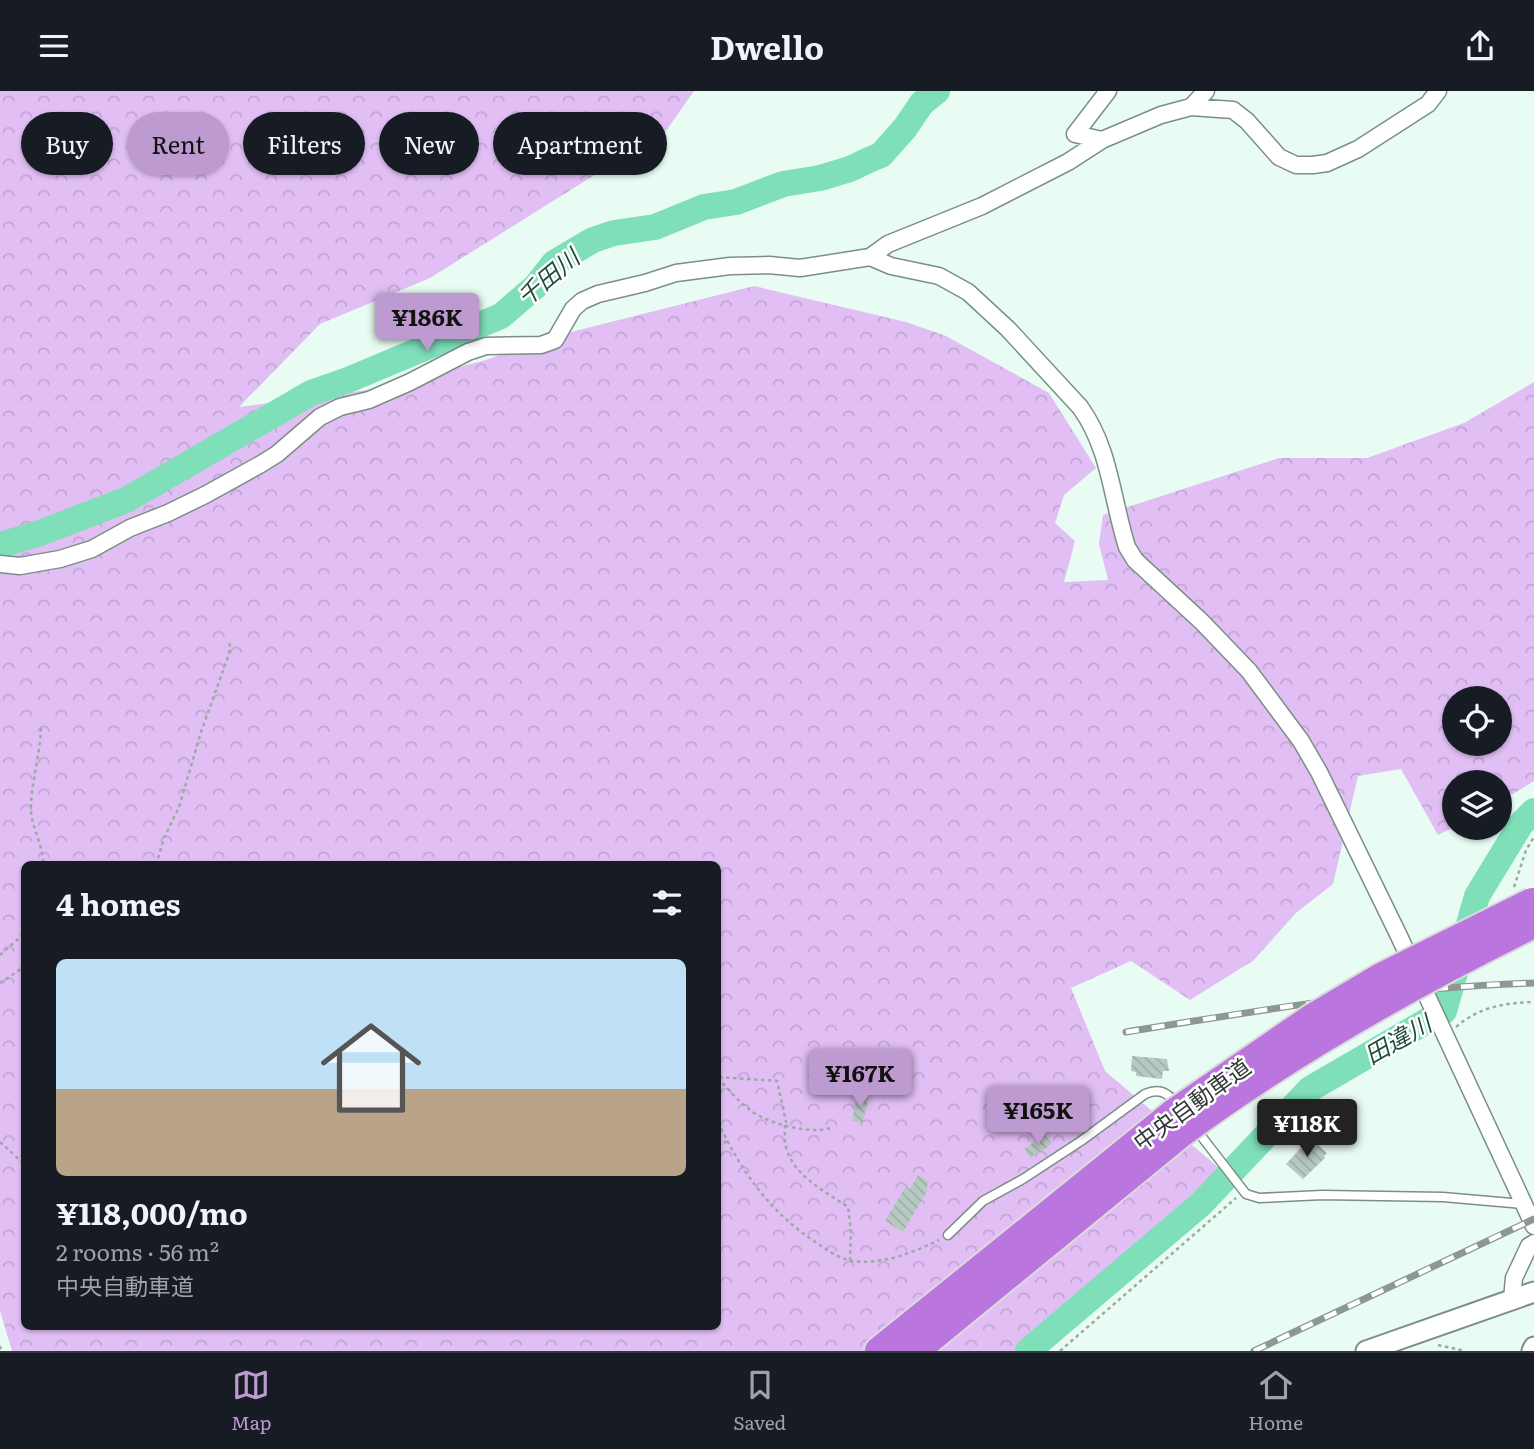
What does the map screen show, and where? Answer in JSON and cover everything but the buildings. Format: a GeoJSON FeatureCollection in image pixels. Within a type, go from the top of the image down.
{"type":"FeatureCollection","features":[{"type":"Feature","properties":{"kind":"highway","name":"中央自動車道"},"geometry":{"type":"LineString","coordinates":[[915,1351],[1179,1122],[1230,1097],[1534,907]]}},
{"type":"Feature","properties":{"kind":"highway","name":"中央自動車道"},"geometry":{"type":"LineString","coordinates":[[879,1351],[1301,1026],[1381,977],[1534,907]]}},
{"type":"Feature","properties":{"kind":"highway"},"geometry":{"type":"LineString","coordinates":[[1381,1003],[1399,1008],[1534,938]]}},
{"type":"Feature","properties":{"kind":"street"},"geometry":{"type":"LineString","coordinates":[[1102,140],[1075,134],[1108,91]]}},
{"type":"Feature","properties":{"kind":"street"},"geometry":{"type":"LineString","coordinates":[[1191,107],[1206,91]]}},
{"type":"Feature","properties":{"kind":"street"},"geometry":{"type":"LineString","coordinates":[[0,564],[20,566],[60,559],[92,549],[130,528],[205,495],[261,464],[320,417],[340,407],[369,400],[468,352],[486,347],[541,345],[555,340],[573,309],[582,300],[598,294],[676,273],[769,265],[800,268],[870,257],[888,244],[993,201],[1068,162],[1102,140],[1161,115],[1191,107],[1233,110],[1247,121],[1279,157],[1296,165],[1327,163],[1359,149],[1428,104],[1438,91]]}},
{"type":"Feature","properties":{"kind":"street"},"geometry":{"type":"LineString","coordinates":[[870,257],[891,266],[939,276],[968,292],[1008,329],[1090,420],[1101,443],[1127,547],[1135,560],[1201,621],[1249,671],[1301,741],[1319,772],[1534,1226]]}},
{"type":"Feature","properties":{"kind":"street"},"geometry":{"type":"LineString","coordinates":[[1366,1351],[1527,1296],[1514,1278],[1534,1243]]}},
{"type":"Feature","properties":{"kind":"lane"},"geometry":{"type":"LineString","coordinates":[[948,1235],[983,1201],[1070,1149],[1145,1094],[1153,1091],[1170,1094],[1242,1190],[1259,1198],[1322,1195],[1443,1197],[1523,1204]]}},
{"type":"Feature","properties":{"kind":"path"},"geometry":{"type":"LineString","coordinates":[[157,861],[164,838],[179,807],[201,732],[229,654],[230,642]]}},
{"type":"Feature","properties":{"kind":"path"},"geometry":{"type":"LineString","coordinates":[[41,728],[40,753],[31,806],[34,828],[43,851],[43,861]]}},
{"type":"Feature","properties":{"kind":"path"},"geometry":{"type":"LineString","coordinates":[[0,955],[21,936]]}},
{"type":"Feature","properties":{"kind":"path"},"geometry":{"type":"LineString","coordinates":[[0,983],[21,969]]}},
{"type":"Feature","properties":{"kind":"path"},"geometry":{"type":"LineString","coordinates":[[1443,1034],[1470,1016],[1496,1005],[1534,1002]]}},
{"type":"Feature","properties":{"kind":"path"},"geometry":{"type":"LineString","coordinates":[[721,1078],[777,1081],[786,1126],[785,1146],[795,1165],[805,1178],[848,1207],[850,1260]]}},
{"type":"Feature","properties":{"kind":"path"},"geometry":{"type":"LineString","coordinates":[[721,1081],[751,1112],[786,1126],[820,1132],[830,1128]]}},
{"type":"Feature","properties":{"kind":"path"},"geometry":{"type":"LineString","coordinates":[[721,1128],[750,1179],[774,1209],[835,1255],[850,1260],[880,1261],[915,1252],[948,1235]]}},
{"type":"Feature","properties":{"kind":"path"},"geometry":{"type":"LineString","coordinates":[[721,1145],[727,1141]]}},
{"type":"Feature","properties":{"kind":"path"},"geometry":{"type":"LineString","coordinates":[[0,1142],[21,1161]]}},
{"type":"Feature","properties":{"kind":"path"},"geometry":{"type":"LineString","coordinates":[[1060,1351],[1242,1190]]}},
{"type":"Feature","properties":{"kind":"path"},"geometry":{"type":"LineString","coordinates":[[1438,1345],[1465,1351]]}},
{"type":"Feature","properties":{"kind":"green space"},"geometry":{"type":"Polygon","coordinates":[[[0,91],[694,91],[667,129],[667,112],[493,112],[493,175],[594,175],[430,278],[320,324],[239,407],[375,389],[486,360],[547,338],[754,286],[906,322],[946,336],[1049,393],[1096,468],[1064,495],[1055,523],[1075,541],[1064,582],[1108,580],[1099,544],[1103,515],[1279,458],[1367,458],[1464,423],[1534,382],[1534,781],[1512,795],[1512,770],[1442,770],[1442,833],[1438,835],[1401,769],[1358,776],[1333,884],[1296,913],[1254,960],[1190,1000],[1131,961],[1071,988],[1105,1071],[1225,1173],[1014,1351],[12,1351],[0,1311],[0,91]]]}},
{"type":"Feature","properties":{"kind":"waterway","name":"千田川"},"geometry":{"type":"LineString","coordinates":[[0,545],[40,533],[126,500],[311,393],[501,316],[536,286],[554,263],[593,240],[614,233],[655,227],[704,207],[736,202],[783,184],[820,178],[850,169],[881,155],[905,128],[922,103],[937,91]]}},
{"type":"Feature","properties":{"kind":"waterway","name":"田違川"},"geometry":{"type":"LineString","coordinates":[[1028,1351],[1201,1204],[1310,1089],[1444,1011],[1477,896],[1521,824],[1534,811]]}},
{"type":"Feature","properties":{"kind":"railway"},"geometry":{"type":"LineString","coordinates":[[1126,1032],[1380,994],[1534,983]]}},
{"type":"Feature","properties":{"kind":"railway"},"geometry":{"type":"LineString","coordinates":[[1254,1351],[1534,1219]]}}]}
